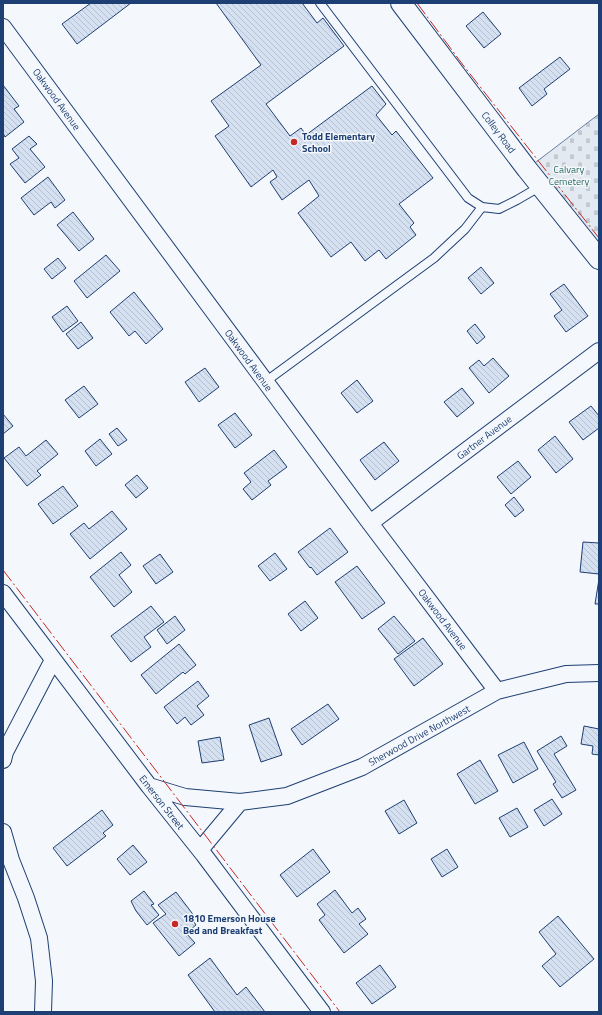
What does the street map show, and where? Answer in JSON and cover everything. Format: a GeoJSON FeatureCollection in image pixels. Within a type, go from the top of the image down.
{"type":"FeatureCollection","features":[{"type":"Feature","properties":{"kind":"street","name":"Colley Road"},"geometry":{"type":"LineString","coordinates":[[400,3],[599,259]]}},
{"type":"Feature","properties":{"kind":"street","name":"Oakwood Avenue"},"geometry":{"type":"LineString","coordinates":[[3,27],[265,382],[497,691]]}},
{"type":"Feature","properties":{"kind":"street","name":"Gartner Avenue"},"geometry":{"type":"LineString","coordinates":[[370,523],[599,351]]}},
{"type":"Feature","properties":{"kind":"street","name":"Emerson Street"},"geometry":{"type":"LineString","coordinates":[[3,593],[322,1012]]}},
{"type":"Feature","properties":{"kind":"street"},"geometry":{"type":"LineString","coordinates":[[3,760],[5,752],[54,660]]}},
{"type":"Feature","properties":{"kind":"street","name":"Sherwood Drive Northwest"},"geometry":{"type":"LineString","coordinates":[[149,786],[185,797],[240,802],[287,796],[362,766],[497,691],[566,674],[599,672]]}},
{"type":"Feature","properties":{"kind":"street"},"geometry":{"type":"LineString","coordinates":[[200,850],[240,802]]}},
{"type":"Feature","properties":{"kind":"street"},"geometry":{"type":"LineString","coordinates":[[3,832],[11,860],[26,898],[39,938],[44,980],[43,1012]]}},
{"type":"Feature","properties":{"kind":"lane"},"geometry":{"type":"LineString","coordinates":[[320,3],[468,198],[482,207],[499,209],[541,186]]}},
{"type":"Feature","properties":{"kind":"lane"},"geometry":{"type":"LineString","coordinates":[[265,382],[434,258],[465,229],[482,207]]}},
{"type":"Feature","properties":{"kind":"green space","name":"Calvary Cemetery"},"geometry":{"type":"Polygon","coordinates":[[[599,114],[599,259],[527,169],[599,114]]]}},
{"type":"Feature","properties":{"kind":"building"},"geometry":{"type":"Polygon","coordinates":[[[91,3],[131,3],[77,44],[62,24],[91,3]]]}},
{"type":"Feature","properties":{"kind":"building"},"geometry":{"type":"Polygon","coordinates":[[[216,3],[302,3],[317,23],[323,18],[344,46],[266,104],[290,136],[301,128],[306,135],[372,86],[386,104],[376,115],[392,135],[396,131],[433,178],[399,204],[414,223],[410,227],[416,235],[386,259],[379,250],[365,261],[351,242],[331,257],[298,213],[319,196],[309,180],[282,200],[270,182],[277,177],[273,170],[251,187],[215,136],[229,126],[211,101],[261,65],[216,3]]]}},
{"type":"Feature","properties":{"kind":"building"},"geometry":{"type":"Polygon","coordinates":[[[483,12],[501,34],[484,48],[466,26],[483,12]]]}},
{"type":"Feature","properties":{"kind":"building"},"geometry":{"type":"Polygon","coordinates":[[[560,57],[570,69],[544,89],[547,94],[532,106],[519,88],[560,57]]]}},
{"type":"Feature","properties":{"kind":"building"},"geometry":{"type":"Polygon","coordinates":[[[3,85],[19,106],[14,109],[24,122],[5,137],[3,133],[3,85]]]}},
{"type":"Feature","properties":{"kind":"building"},"geometry":{"type":"Polygon","coordinates":[[[29,136],[37,144],[30,149],[45,167],[25,183],[10,164],[19,158],[12,149],[29,136]]]}},
{"type":"Feature","properties":{"kind":"building"},"geometry":{"type":"Polygon","coordinates":[[[48,177],[65,200],[55,208],[51,202],[34,215],[21,198],[48,177]]]}},
{"type":"Feature","properties":{"kind":"building"},"geometry":{"type":"Polygon","coordinates":[[[73,212],[94,239],[79,251],[57,225],[73,212]]]}},
{"type":"Feature","properties":{"kind":"building"},"geometry":{"type":"Polygon","coordinates":[[[106,255],[120,271],[87,298],[74,281],[106,255]]]}},
{"type":"Feature","properties":{"kind":"building"},"geometry":{"type":"Polygon","coordinates":[[[58,258],[66,268],[52,279],[44,269],[58,258]]]}},
{"type":"Feature","properties":{"kind":"building"},"geometry":{"type":"Polygon","coordinates":[[[481,267],[494,283],[481,294],[468,278],[481,267]]]}},
{"type":"Feature","properties":{"kind":"building"},"geometry":{"type":"Polygon","coordinates":[[[564,284],[588,316],[566,332],[554,316],[562,310],[550,294],[564,284]]]}},
{"type":"Feature","properties":{"kind":"building"},"geometry":{"type":"Polygon","coordinates":[[[134,292],[163,329],[146,344],[135,331],[129,336],[110,312],[134,292]]]}},
{"type":"Feature","properties":{"kind":"building"},"geometry":{"type":"Polygon","coordinates":[[[67,306],[78,321],[63,332],[52,317],[67,306]]]}},
{"type":"Feature","properties":{"kind":"building"},"geometry":{"type":"Polygon","coordinates":[[[81,322],[93,338],[78,349],[66,334],[81,322]]]}},
{"type":"Feature","properties":{"kind":"building"},"geometry":{"type":"Polygon","coordinates":[[[475,324],[485,337],[477,344],[467,331],[475,324]]]}},
{"type":"Feature","properties":{"kind":"building"},"geometry":{"type":"Polygon","coordinates":[[[493,358],[509,376],[489,393],[469,368],[479,360],[484,366],[493,358]]]}},
{"type":"Feature","properties":{"kind":"building"},"geometry":{"type":"Polygon","coordinates":[[[205,368],[219,387],[199,402],[185,382],[205,368]]]}},
{"type":"Feature","properties":{"kind":"building"},"geometry":{"type":"Polygon","coordinates":[[[357,380],[373,401],[357,413],[341,393],[357,380]]]}},
{"type":"Feature","properties":{"kind":"building"},"geometry":{"type":"Polygon","coordinates":[[[84,386],[98,404],[79,418],[65,400],[84,386]]]}},
{"type":"Feature","properties":{"kind":"building"},"geometry":{"type":"Polygon","coordinates":[[[462,388],[474,403],[457,417],[444,402],[462,388]]]}},
{"type":"Feature","properties":{"kind":"building"},"geometry":{"type":"Polygon","coordinates":[[[591,406],[599,416],[599,428],[583,440],[569,422],[591,406]]]}},
{"type":"Feature","properties":{"kind":"building"},"geometry":{"type":"Polygon","coordinates":[[[235,413],[252,435],[235,448],[218,425],[235,413]]]}},
{"type":"Feature","properties":{"kind":"building"},"geometry":{"type":"Polygon","coordinates":[[[3,414],[13,426],[3,434],[3,414]]]}},
{"type":"Feature","properties":{"kind":"building"},"geometry":{"type":"Polygon","coordinates":[[[117,428],[127,440],[118,446],[109,434],[117,428]]]}},
{"type":"Feature","properties":{"kind":"building"},"geometry":{"type":"Polygon","coordinates":[[[555,436],[573,459],[556,473],[538,450],[555,436]]]}},
{"type":"Feature","properties":{"kind":"building"},"geometry":{"type":"Polygon","coordinates":[[[100,439],[112,454],[96,466],[85,451],[100,439]]]}},
{"type":"Feature","properties":{"kind":"building"},"geometry":{"type":"Polygon","coordinates":[[[46,440],[58,454],[37,471],[41,475],[27,486],[4,458],[19,447],[26,456],[46,440]]]}},
{"type":"Feature","properties":{"kind":"building"},"geometry":{"type":"Polygon","coordinates":[[[384,442],[399,461],[375,480],[360,460],[384,442]]]}},
{"type":"Feature","properties":{"kind":"building"},"geometry":{"type":"Polygon","coordinates":[[[274,450],[287,467],[268,481],[271,485],[252,500],[243,489],[251,482],[244,473],[274,450]]]}},
{"type":"Feature","properties":{"kind":"building"},"geometry":{"type":"Polygon","coordinates":[[[518,461],[531,477],[511,494],[497,477],[518,461]]]}},
{"type":"Feature","properties":{"kind":"building"},"geometry":{"type":"Polygon","coordinates":[[[137,475],[148,488],[136,498],[125,485],[137,475]]]}},
{"type":"Feature","properties":{"kind":"building"},"geometry":{"type":"Polygon","coordinates":[[[63,486],[78,506],[53,524],[38,504],[63,486]]]}},
{"type":"Feature","properties":{"kind":"building"},"geometry":{"type":"Polygon","coordinates":[[[514,497],[524,510],[515,517],[505,505],[514,497]]]}},
{"type":"Feature","properties":{"kind":"building"},"geometry":{"type":"Polygon","coordinates":[[[112,511],[127,529],[90,559],[70,534],[84,523],[89,529],[112,511]]]}},
{"type":"Feature","properties":{"kind":"building"},"geometry":{"type":"Polygon","coordinates":[[[330,528],[348,552],[317,575],[298,552],[330,528]]]}},
{"type":"Feature","properties":{"kind":"building"},"geometry":{"type":"Polygon","coordinates":[[[583,542],[599,543],[599,574],[580,572],[583,542]]]}},
{"type":"Feature","properties":{"kind":"building"},"geometry":{"type":"Polygon","coordinates":[[[121,552],[131,565],[119,575],[132,592],[114,607],[90,577],[121,552]]]}},
{"type":"Feature","properties":{"kind":"building"},"geometry":{"type":"Polygon","coordinates":[[[275,553],[287,569],[270,581],[258,566],[275,553]]]}},
{"type":"Feature","properties":{"kind":"building"},"geometry":{"type":"Polygon","coordinates":[[[160,554],[173,572],[156,584],[143,566],[160,554]]]}},
{"type":"Feature","properties":{"kind":"building"},"geometry":{"type":"Polygon","coordinates":[[[357,566],[385,603],[362,619],[335,582],[357,566]]]}},
{"type":"Feature","properties":{"kind":"building"},"geometry":{"type":"Polygon","coordinates":[[[599,579],[599,604],[595,604],[599,579]]]}},
{"type":"Feature","properties":{"kind":"building"},"geometry":{"type":"Polygon","coordinates":[[[305,601],[318,618],[301,631],[288,614],[305,601]]]}},
{"type":"Feature","properties":{"kind":"building"},"geometry":{"type":"Polygon","coordinates":[[[151,606],[164,622],[144,637],[151,647],[131,662],[111,636],[151,606]]]}},
{"type":"Feature","properties":{"kind":"building"},"geometry":{"type":"Polygon","coordinates":[[[175,616],[185,630],[167,644],[157,630],[175,616]]]}},
{"type":"Feature","properties":{"kind":"building"},"geometry":{"type":"Polygon","coordinates":[[[394,616],[415,641],[398,654],[378,629],[394,616]]]}},
{"type":"Feature","properties":{"kind":"building"},"geometry":{"type":"Polygon","coordinates":[[[423,638],[443,664],[414,686],[394,659],[423,638]]]}},
{"type":"Feature","properties":{"kind":"building"},"geometry":{"type":"Polygon","coordinates":[[[179,644],[196,665],[185,674],[183,672],[156,694],[141,675],[179,644]]]}},
{"type":"Feature","properties":{"kind":"building"},"geometry":{"type":"Polygon","coordinates":[[[198,681],[209,696],[197,706],[204,715],[191,725],[185,717],[177,724],[164,707],[198,681]]]}},
{"type":"Feature","properties":{"kind":"building"},"geometry":{"type":"Polygon","coordinates":[[[328,704],[339,719],[302,745],[291,729],[328,704]]]}},
{"type":"Feature","properties":{"kind":"building"},"geometry":{"type":"Polygon","coordinates":[[[269,718],[282,755],[261,762],[249,725],[269,718]]]}},
{"type":"Feature","properties":{"kind":"building"},"geometry":{"type":"Polygon","coordinates":[[[584,726],[599,729],[599,755],[592,754],[593,746],[581,744],[584,726]]]}},
{"type":"Feature","properties":{"kind":"building"},"geometry":{"type":"Polygon","coordinates":[[[561,736],[567,746],[554,754],[576,790],[562,798],[553,784],[556,782],[537,751],[561,736]]]}},
{"type":"Feature","properties":{"kind":"building"},"geometry":{"type":"Polygon","coordinates":[[[220,737],[224,760],[202,763],[198,741],[220,737]]]}},
{"type":"Feature","properties":{"kind":"building"},"geometry":{"type":"Polygon","coordinates":[[[524,742],[538,769],[513,783],[498,755],[524,742]]]}},
{"type":"Feature","properties":{"kind":"building"},"geometry":{"type":"Polygon","coordinates":[[[480,760],[498,791],[475,804],[457,774],[480,760]]]}},
{"type":"Feature","properties":{"kind":"building"},"geometry":{"type":"Polygon","coordinates":[[[552,799],[562,814],[544,826],[534,810],[552,799]]]}},
{"type":"Feature","properties":{"kind":"building"},"geometry":{"type":"Polygon","coordinates":[[[404,800],[417,823],[399,834],[385,811],[404,800]]]}},
{"type":"Feature","properties":{"kind":"building"},"geometry":{"type":"Polygon","coordinates":[[[517,808],[528,827],[510,837],[499,818],[517,808]]]}},
{"type":"Feature","properties":{"kind":"building"},"geometry":{"type":"Polygon","coordinates":[[[102,810],[113,825],[103,833],[106,836],[67,866],[53,848],[102,810]]]}},
{"type":"Feature","properties":{"kind":"building"},"geometry":{"type":"Polygon","coordinates":[[[133,845],[147,862],[130,875],[117,859],[133,845]]]}},
{"type":"Feature","properties":{"kind":"building"},"geometry":{"type":"Polygon","coordinates":[[[313,849],[330,872],[297,897],[280,875],[313,849]]]}},
{"type":"Feature","properties":{"kind":"building"},"geometry":{"type":"Polygon","coordinates":[[[447,849],[458,867],[442,877],[431,859],[447,849]]]}},
{"type":"Feature","properties":{"kind":"building"},"geometry":{"type":"Polygon","coordinates":[[[335,890],[352,913],[358,908],[366,919],[359,924],[368,934],[344,953],[319,920],[325,915],[317,904],[335,890]]]}},
{"type":"Feature","properties":{"kind":"building"},"geometry":{"type":"Polygon","coordinates":[[[144,891],[154,904],[151,905],[159,915],[147,925],[136,911],[131,901],[144,891]]]}},
{"type":"Feature","properties":{"kind":"building","name":"1810 Emerson House Bed and Breakfast"},"geometry":{"type":"Polygon","coordinates":[[[176,892],[195,917],[192,919],[196,925],[186,933],[195,943],[179,956],[153,923],[166,914],[158,905],[176,892]]]}},
{"type":"Feature","properties":{"kind":"building"},"geometry":{"type":"Polygon","coordinates":[[[558,916],[594,959],[560,987],[542,966],[556,954],[539,932],[558,916]]]}},
{"type":"Feature","properties":{"kind":"building"},"geometry":{"type":"Polygon","coordinates":[[[210,958],[237,995],[246,987],[265,1012],[215,1012],[188,975],[210,958]]]}},
{"type":"Feature","properties":{"kind":"building"},"geometry":{"type":"Polygon","coordinates":[[[380,965],[396,987],[372,1004],[356,983],[380,965]]]}},
{"type":"Feature","properties":{"kind":"power"},"geometry":{"type":"LineString","coordinates":[[417,3],[463,65],[599,238]]}},
{"type":"Feature","properties":{"kind":"power"},"geometry":{"type":"LineString","coordinates":[[3,570],[340,1012]]}},
{"type":"Feature","properties":{"kind":"place","name":"Todd Elementary School"},"geometry":{"type":"Point","coordinates":[294,142]}},
{"type":"Feature","properties":{"kind":"place","name":"1810 Emerson House Bed and Breakfast"},"geometry":{"type":"Point","coordinates":[175,924]}}]}
